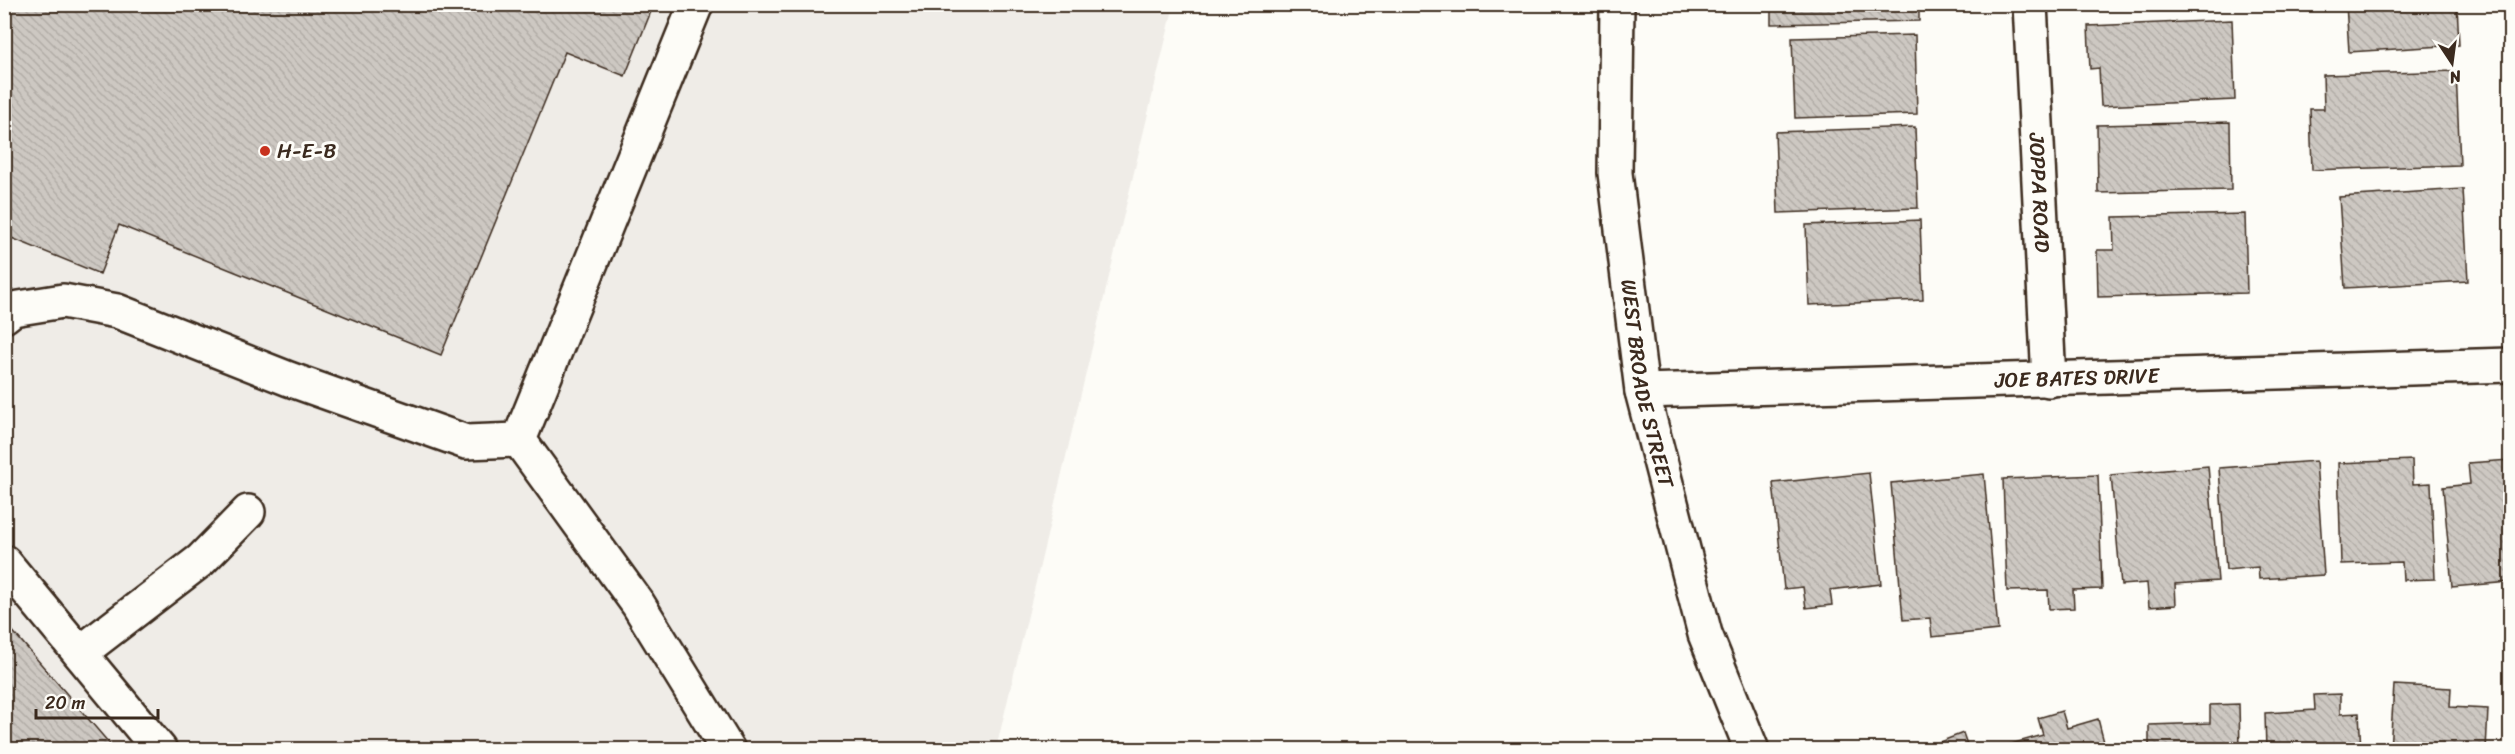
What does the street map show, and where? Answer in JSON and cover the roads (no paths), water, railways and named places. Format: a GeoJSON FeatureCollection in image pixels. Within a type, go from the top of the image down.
{"type":"FeatureCollection","features":[{"type":"Feature","properties":{"kind":"street"},"geometry":{"type":"LineString","coordinates":[[519,440],[696,4]]}},
{"type":"Feature","properties":{"kind":"street","name":"WEST BROADE STREET"},"geometry":{"type":"LineString","coordinates":[[1617,4],[1615,173],[1642,391],[1705,634],[1752,750]]}},
{"type":"Feature","properties":{"kind":"street","name":"JOPPA ROAD"},"geometry":{"type":"LineString","coordinates":[[2030,4],[2049,380]]}},
{"type":"Feature","properties":{"kind":"street"},"geometry":{"type":"LineString","coordinates":[[4,316],[13,309],[63,301],[117,311],[289,379],[466,442],[519,440]]}},
{"type":"Feature","properties":{"kind":"street","name":"JOE BATES DRIVE"},"geometry":{"type":"LineString","coordinates":[[1642,391],[2511,365]]}},
{"type":"Feature","properties":{"kind":"street"},"geometry":{"type":"LineString","coordinates":[[519,440],[638,604],[728,750]]}},
{"type":"Feature","properties":{"kind":"street"},"geometry":{"type":"LineString","coordinates":[[80,653],[201,560],[248,513]]}},
{"type":"Feature","properties":{"kind":"street"},"geometry":{"type":"LineString","coordinates":[[4,562],[160,750]]}},
{"type":"Feature","properties":{"kind":"place","name":"H-E-B"},"geometry":{"type":"Point","coordinates":[265,151]}}]}
